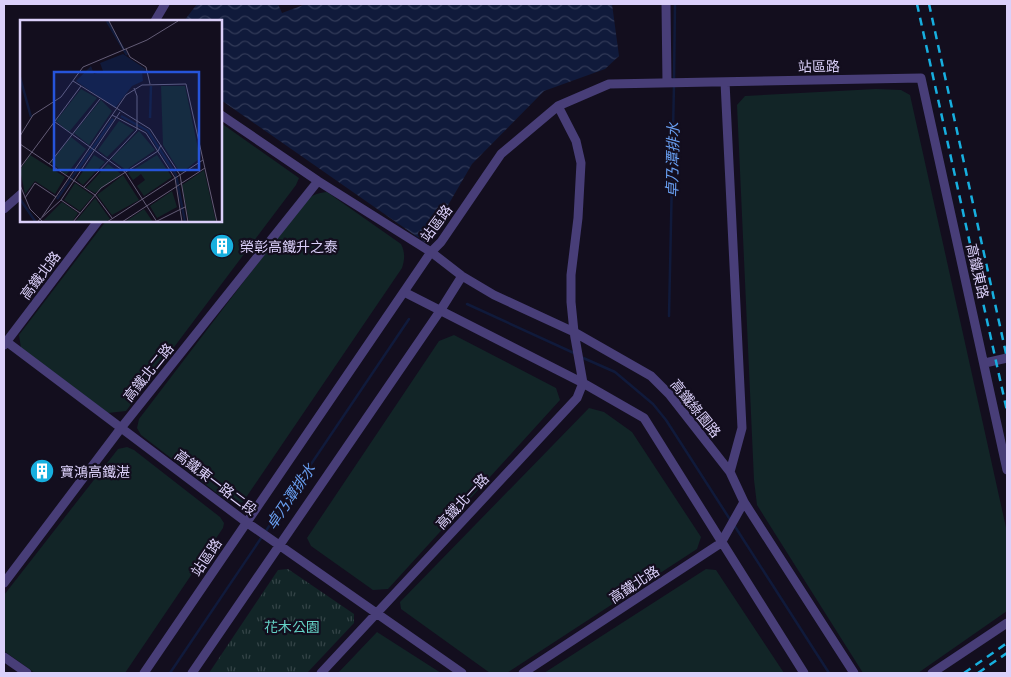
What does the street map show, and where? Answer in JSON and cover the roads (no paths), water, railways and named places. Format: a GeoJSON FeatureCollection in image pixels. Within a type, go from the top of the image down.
{"type":"FeatureCollection","features":[{"type":"Feature","properties":{"kind":"street"},"geometry":{"type":"LineString","coordinates":[[157,20],[165,4]]}},
{"type":"Feature","properties":{"kind":"street"},"geometry":{"type":"LineString","coordinates":[[666,4],[671,83]]}},
{"type":"Feature","properties":{"kind":"street","name":"站區路"},"geometry":{"type":"LineString","coordinates":[[144,673],[431,252],[441,242],[501,154],[558,106],[609,84],[921,78]]}},
{"type":"Feature","properties":{"kind":"street","name":"高鐵東路"},"geometry":{"type":"LineString","coordinates":[[921,78],[1007,470]]}},
{"type":"Feature","properties":{"kind":"street"},"geometry":{"type":"LineString","coordinates":[[725,82],[742,428],[730,472]]}},
{"type":"Feature","properties":{"kind":"street"},"geometry":{"type":"LineString","coordinates":[[558,106],[576,141],[580,163],[578,218],[571,275],[571,302],[583,383]]}},
{"type":"Feature","properties":{"kind":"street","name":"高鐵綠園路"},"geometry":{"type":"LineString","coordinates":[[222,116],[318,181],[431,252],[462,276],[494,295],[574,332],[651,376],[669,394],[730,472],[744,502],[854,673]]}},
{"type":"Feature","properties":{"kind":"street","name":"高鐵北二路"},"geometry":{"type":"LineString","coordinates":[[4,583],[121,428],[318,181]]}},
{"type":"Feature","properties":{"kind":"street"},"geometry":{"type":"LineString","coordinates":[[4,209],[20,195]]}},
{"type":"Feature","properties":{"kind":"street","name":"高鐵北路"},"geometry":{"type":"LineString","coordinates":[[5,343],[97,222]]}},
{"type":"Feature","properties":{"kind":"street"},"geometry":{"type":"LineString","coordinates":[[192,673],[462,276]]}},
{"type":"Feature","properties":{"kind":"street"},"geometry":{"type":"LineString","coordinates":[[404,292],[583,383],[644,418],[804,673]]}},
{"type":"Feature","properties":{"kind":"street","name":"高鐵東一路二段"},"geometry":{"type":"LineString","coordinates":[[5,343],[246,522],[462,673]]}},
{"type":"Feature","properties":{"kind":"street"},"geometry":{"type":"LineString","coordinates":[[985,364],[1007,358]]}},
{"type":"Feature","properties":{"kind":"street","name":"高鐵北一路"},"geometry":{"type":"LineString","coordinates":[[321,673],[577,398],[583,383]]}},
{"type":"Feature","properties":{"kind":"street","name":"高鐵北路"},"geometry":{"type":"LineString","coordinates":[[523,673],[722,543],[744,502]]}},
{"type":"Feature","properties":{"kind":"street"},"geometry":{"type":"LineString","coordinates":[[932,673],[1007,623]]}},
{"type":"Feature","properties":{"kind":"street"},"geometry":{"type":"LineString","coordinates":[[4,657],[27,673]]}},
{"type":"Feature","properties":{"kind":"water"},"geometry":{"type":"Polygon","coordinates":[[[197,4],[278,4],[282,13],[306,4],[612,4],[619,56],[605,69],[544,91],[472,164],[426,243],[222,101],[222,20],[185,20],[197,4]]]}},
{"type":"Feature","properties":{"kind":"waterway","name":"卓乃潭排水"},"geometry":{"type":"LineString","coordinates":[[674,80],[675,4]]}},
{"type":"Feature","properties":{"kind":"waterway","name":"卓乃潭排水"},"geometry":{"type":"LineString","coordinates":[[669,316],[674,85]]}},
{"type":"Feature","properties":{"kind":"waterway"},"geometry":{"type":"LineString","coordinates":[[467,304],[576,354]]}},
{"type":"Feature","properties":{"kind":"waterway","name":"卓乃潭排水"},"geometry":{"type":"LineString","coordinates":[[170,673],[409,319]]}},
{"type":"Feature","properties":{"kind":"waterway"},"geometry":{"type":"LineString","coordinates":[[581,357],[615,372],[653,404],[666,420],[731,521]]}},
{"type":"Feature","properties":{"kind":"waterway"},"geometry":{"type":"LineString","coordinates":[[734,525],[829,673]]}},
{"type":"Feature","properties":{"kind":"railway"},"geometry":{"type":"LineString","coordinates":[[917,4],[1007,411]]}},
{"type":"Feature","properties":{"kind":"railway"},"geometry":{"type":"LineString","coordinates":[[929,4],[1007,358]]}},
{"type":"Feature","properties":{"kind":"railway"},"geometry":{"type":"LineString","coordinates":[[964,673],[1007,643]]}},
{"type":"Feature","properties":{"kind":"railway"},"geometry":{"type":"LineString","coordinates":[[978,673],[1007,653]]}},
{"type":"Feature","properties":{"kind":"place","name":"榮彰高鐵升之泰"},"geometry":{"type":"Point","coordinates":[222,246]}},
{"type":"Feature","properties":{"kind":"place","name":"寶鴻高鐵湛"},"geometry":{"type":"Point","coordinates":[42,471]}},
{"type":"Feature","properties":{"kind":"park label","name":"花木公園"},"geometry":{"type":"Point","coordinates":[292,626]}}]}
